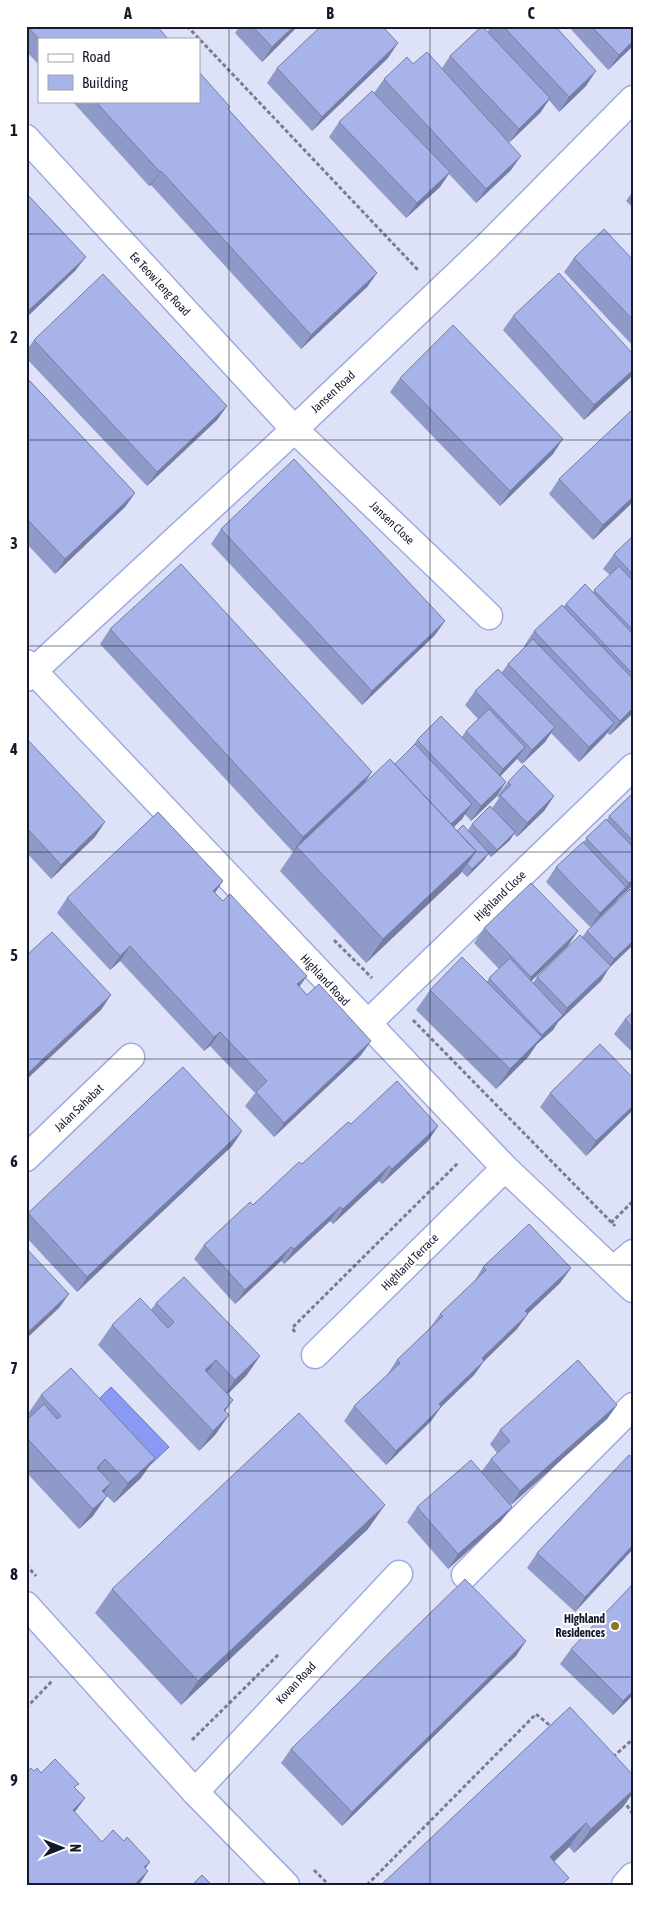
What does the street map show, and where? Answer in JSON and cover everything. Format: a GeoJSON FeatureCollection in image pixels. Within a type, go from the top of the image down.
{"type":"FeatureCollection","features":[{"type":"Feature","properties":{"kind":"street","name":"Jansen Road"},"geometry":{"type":"LineString","coordinates":[[29,671],[294,429],[486,247],[633,99]]}},
{"type":"Feature","properties":{"kind":"street","name":"Ee Teow Leng Road"},"geometry":{"type":"LineString","coordinates":[[26,138],[294,429]]}},
{"type":"Feature","properties":{"kind":"street","name":"Jansen Close"},"geometry":{"type":"LineString","coordinates":[[294,429],[489,616]]}},
{"type":"Feature","properties":{"kind":"street","name":"Highland Road"},"geometry":{"type":"LineString","coordinates":[[29,671],[505,1168],[633,1289]]}},
{"type":"Feature","properties":{"kind":"street","name":"Highland Close"},"geometry":{"type":"LineString","coordinates":[[367,1024],[394,1000],[633,767]]}},
{"type":"Feature","properties":{"kind":"street","name":"Jalan Sahabat"},"geometry":{"type":"LineString","coordinates":[[26,1158],[131,1057]]}},
{"type":"Feature","properties":{"kind":"street","name":"Highland Terrace"},"geometry":{"type":"LineString","coordinates":[[316,1355],[505,1168]]}},
{"type":"Feature","properties":{"kind":"street"},"geometry":{"type":"LineString","coordinates":[[613,1270],[633,1253]]}},
{"type":"Feature","properties":{"kind":"street"},"geometry":{"type":"LineString","coordinates":[[465,1575],[633,1406]]}},
{"type":"Feature","properties":{"kind":"street","name":"Kovan Road"},"geometry":{"type":"LineString","coordinates":[[195,1792],[399,1574]]}},
{"type":"Feature","properties":{"kind":"street"},"geometry":{"type":"LineString","coordinates":[[26,1605],[195,1792],[286,1885]]}},
{"type":"Feature","properties":{"kind":"street"},"geometry":{"type":"LineString","coordinates":[[624,1885],[633,1876]]}},
{"type":"Feature","properties":{"kind":"path"},"geometry":{"type":"LineString","coordinates":[[187,26],[198,38]]}},
{"type":"Feature","properties":{"kind":"path"},"geometry":{"type":"LineString","coordinates":[[200,40],[424,276]]}},
{"type":"Feature","properties":{"kind":"path"},"geometry":{"type":"LineString","coordinates":[[394,1000],[616,1228]]}},
{"type":"Feature","properties":{"kind":"path"},"geometry":{"type":"LineString","coordinates":[[316,1355],[292,1328],[462,1160]]}},
{"type":"Feature","properties":{"kind":"path"},"geometry":{"type":"LineString","coordinates":[[611,1223],[633,1201]]}},
{"type":"Feature","properties":{"kind":"path"},"geometry":{"type":"LineString","coordinates":[[26,1708],[52,1681]]}},
{"type":"Feature","properties":{"kind":"path"},"geometry":{"type":"LineString","coordinates":[[368,1885],[536,1714],[558,1732]]}},
{"type":"Feature","properties":{"kind":"path"},"geometry":{"type":"LineString","coordinates":[[608,1762],[633,1739]]}},
{"type":"Feature","properties":{"kind":"path"},"geometry":{"type":"LineString","coordinates":[[622,1799],[633,1814]]}},
{"type":"Feature","properties":{"kind":"water"},"geometry":{"type":"Polygon","coordinates":[[[111,1387],[169,1447],[149,1466],[92,1406],[111,1387]]]}},
{"type":"Feature","properties":{"kind":"building"},"geometry":{"type":"Polygon","coordinates":[[[27,26],[157,26],[167,38],[38,38],[27,26]]]}},
{"type":"Feature","properties":{"kind":"building"},"geometry":{"type":"Polygon","coordinates":[[[252,26],[294,26],[272,47],[252,26]]]}},
{"type":"Feature","properties":{"kind":"building"},"geometry":{"type":"Polygon","coordinates":[[[321,26],[382,26],[398,43],[322,117],[277,68],[321,26]]]}},
{"type":"Feature","properties":{"kind":"building"},"geometry":{"type":"Polygon","coordinates":[[[482,26],[550,98],[519,129],[450,56],[482,26]]]}},
{"type":"Feature","properties":{"kind":"building"},"geometry":{"type":"Polygon","coordinates":[[[503,26],[555,26],[596,71],[569,97],[503,26]]]}},
{"type":"Feature","properties":{"kind":"building"},"geometry":{"type":"Polygon","coordinates":[[[591,26],[633,26],[633,41],[619,55],[591,26]]]}},
{"type":"Feature","properties":{"kind":"building"},"geometry":{"type":"Polygon","coordinates":[[[427,52],[521,156],[486,189],[384,79],[407,57],[413,64],[427,52]]]}},
{"type":"Feature","properties":{"kind":"building"},"geometry":{"type":"Polygon","coordinates":[[[200,73],[230,107],[228,109],[377,273],[311,335],[96,102],[200,102],[200,73]]]}},
{"type":"Feature","properties":{"kind":"building"},"geometry":{"type":"Polygon","coordinates":[[[372,91],[450,172],[417,203],[339,122],[372,91]]]}},
{"type":"Feature","properties":{"kind":"building"},"geometry":{"type":"Polygon","coordinates":[[[26,193],[86,257],[26,313],[26,193]]]}},
{"type":"Feature","properties":{"kind":"building"},"geometry":{"type":"Polygon","coordinates":[[[604,229],[633,260],[633,320],[574,258],[604,229]]]}},
{"type":"Feature","properties":{"kind":"building"},"geometry":{"type":"Polygon","coordinates":[[[559,273],[633,354],[633,370],[594,405],[513,316],[559,273]]]}},
{"type":"Feature","properties":{"kind":"building"},"geometry":{"type":"Polygon","coordinates":[[[103,274],[227,406],[157,472],[34,340],[103,274]]]}},
{"type":"Feature","properties":{"kind":"building"},"geometry":{"type":"Polygon","coordinates":[[[453,325],[563,439],[510,491],[400,378],[453,325]]]}},
{"type":"Feature","properties":{"kind":"building"},"geometry":{"type":"Polygon","coordinates":[[[26,377],[135,493],[65,559],[26,518],[26,377]]]}},
{"type":"Feature","properties":{"kind":"building"},"geometry":{"type":"Polygon","coordinates":[[[633,409],[633,497],[603,525],[559,479],[633,409]]]}},
{"type":"Feature","properties":{"kind":"building"},"geometry":{"type":"Polygon","coordinates":[[[294,459],[445,621],[372,691],[221,529],[294,459]]]}},
{"type":"Feature","properties":{"kind":"building"},"geometry":{"type":"Polygon","coordinates":[[[633,536],[633,575],[614,554],[633,536]]]}},
{"type":"Feature","properties":{"kind":"building"},"geometry":{"type":"Polygon","coordinates":[[[181,564],[372,772],[303,837],[110,629],[181,564]]]}},
{"type":"Feature","properties":{"kind":"building"},"geometry":{"type":"Polygon","coordinates":[[[619,566],[633,581],[633,630],[594,590],[619,566]]]}},
{"type":"Feature","properties":{"kind":"building"},"geometry":{"type":"Polygon","coordinates":[[[585,584],[633,634],[633,674],[566,604],[585,584]]]}},
{"type":"Feature","properties":{"kind":"building"},"geometry":{"type":"Polygon","coordinates":[[[562,605],[633,679],[633,708],[620,721],[534,631],[562,605]]]}},
{"type":"Feature","properties":{"kind":"building"},"geometry":{"type":"Polygon","coordinates":[[[533,639],[614,723],[589,747],[508,664],[533,639]]]}},
{"type":"Feature","properties":{"kind":"building"},"geometry":{"type":"Polygon","coordinates":[[[498,669],[555,727],[532,750],[475,691],[498,669]]]}},
{"type":"Feature","properties":{"kind":"building"},"geometry":{"type":"Polygon","coordinates":[[[489,709],[525,747],[503,769],[466,731],[489,709]]]}},
{"type":"Feature","properties":{"kind":"building"},"geometry":{"type":"Polygon","coordinates":[[[441,716],[506,782],[481,806],[417,740],[441,716]]]}},
{"type":"Feature","properties":{"kind":"building"},"geometry":{"type":"Polygon","coordinates":[[[26,738],[105,822],[61,865],[26,827],[26,738]]]}},
{"type":"Feature","properties":{"kind":"building"},"geometry":{"type":"Polygon","coordinates":[[[415,744],[472,804],[451,824],[395,764],[415,744]]]}},
{"type":"Feature","properties":{"kind":"building"},"geometry":{"type":"Polygon","coordinates":[[[390,759],[476,851],[383,939],[297,847],[390,759]]]}},
{"type":"Feature","properties":{"kind":"building"},"geometry":{"type":"Polygon","coordinates":[[[524,765],[554,796],[527,823],[500,795],[511,785],[508,782],[524,765]]]}},
{"type":"Feature","properties":{"kind":"building"},"geometry":{"type":"Polygon","coordinates":[[[633,793],[633,841],[609,816],[633,793]]]}},
{"type":"Feature","properties":{"kind":"building"},"geometry":{"type":"Polygon","coordinates":[[[490,806],[515,832],[497,850],[472,824],[490,806]]]}},
{"type":"Feature","properties":{"kind":"building"},"geometry":{"type":"Polygon","coordinates":[[[158,812],[223,881],[213,891],[223,901],[230,894],[307,976],[297,984],[307,995],[319,984],[371,1041],[284,1123],[256,1092],[267,1081],[220,1032],[214,1037],[130,946],[120,956],[67,898],[158,812]]]}},
{"type":"Feature","properties":{"kind":"building"},"geometry":{"type":"Polygon","coordinates":[[[606,819],[633,847],[633,880],[629,883],[586,838],[606,819]]]}},
{"type":"Feature","properties":{"kind":"building"},"geometry":{"type":"Polygon","coordinates":[[[463,825],[489,853],[472,869],[467,864],[476,851],[457,831],[463,825]]]}},
{"type":"Feature","properties":{"kind":"building"},"geometry":{"type":"Polygon","coordinates":[[[583,842],[626,887],[600,913],[556,867],[583,842]]]}},
{"type":"Feature","properties":{"kind":"building"},"geometry":{"type":"Polygon","coordinates":[[[531,883],[578,931],[531,977],[484,928],[531,883]]]}},
{"type":"Feature","properties":{"kind":"building"},"geometry":{"type":"Polygon","coordinates":[[[630,889],[633,892],[633,941],[614,959],[587,931],[630,889]]]}},
{"type":"Feature","properties":{"kind":"building"},"geometry":{"type":"Polygon","coordinates":[[[52,932],[111,995],[26,1075],[26,956],[52,932]]]}},
{"type":"Feature","properties":{"kind":"building"},"geometry":{"type":"Polygon","coordinates":[[[580,935],[611,966],[567,1008],[537,977],[580,935]]]}},
{"type":"Feature","properties":{"kind":"building"},"geometry":{"type":"Polygon","coordinates":[[[462,957],[542,1037],[510,1069],[430,990],[462,957]]]}},
{"type":"Feature","properties":{"kind":"building"},"geometry":{"type":"Polygon","coordinates":[[[510,958],[563,1015],[542,1035],[489,978],[510,958]]]}},
{"type":"Feature","properties":{"kind":"building"},"geometry":{"type":"Polygon","coordinates":[[[633,1012],[633,1028],[625,1019],[633,1012]]]}},
{"type":"Feature","properties":{"kind":"building"},"geometry":{"type":"Polygon","coordinates":[[[600,1044],[633,1078],[633,1106],[596,1141],[550,1093],[600,1044]]]}},
{"type":"Feature","properties":{"kind":"building"},"geometry":{"type":"Polygon","coordinates":[[[183,1067],[242,1131],[87,1277],[28,1213],[183,1067]]]}},
{"type":"Feature","properties":{"kind":"building"},"geometry":{"type":"Polygon","coordinates":[[[397,1081],[438,1126],[392,1169],[389,1166],[343,1209],[340,1207],[294,1249],[291,1247],[245,1290],[204,1245],[250,1202],[253,1205],[299,1162],[302,1164],[348,1122],[351,1124],[397,1081]]]}},
{"type":"Feature","properties":{"kind":"building"},"geometry":{"type":"Polygon","coordinates":[[[529,1224],[571,1268],[525,1311],[528,1314],[482,1358],[484,1361],[439,1404],[441,1407],[396,1451],[354,1406],[400,1363],[397,1360],[443,1316],[440,1314],[486,1270],[483,1267],[529,1224]]]}},
{"type":"Feature","properties":{"kind":"building"},"geometry":{"type":"Polygon","coordinates":[[[26,1248],[69,1294],[26,1334],[26,1248]]]}},
{"type":"Feature","properties":{"kind":"building"},"geometry":{"type":"Polygon","coordinates":[[[184,1277],[260,1356],[235,1380],[216,1360],[205,1370],[233,1400],[224,1410],[229,1415],[213,1431],[112,1325],[140,1298],[168,1328],[174,1322],[156,1303],[184,1277]]]}},
{"type":"Feature","properties":{"kind":"building"},"geometry":{"type":"Polygon","coordinates":[[[578,1360],[617,1405],[520,1491],[491,1459],[510,1441],[500,1430],[578,1360]]]}},
{"type":"Feature","properties":{"kind":"building"},"geometry":{"type":"Polygon","coordinates":[[[71,1368],[155,1458],[128,1483],[105,1459],[97,1468],[111,1483],[102,1491],[107,1496],[93,1509],[26,1437],[26,1421],[44,1404],[57,1419],[61,1416],[41,1395],[71,1368]]]}},
{"type":"Feature","properties":{"kind":"building"},"geometry":{"type":"Polygon","coordinates":[[[299,1413],[385,1505],[198,1681],[112,1589],[299,1413]]]}},
{"type":"Feature","properties":{"kind":"building"},"geometry":{"type":"Polygon","coordinates":[[[629,1455],[633,1458],[633,1545],[585,1597],[537,1553],[629,1455]]]}},
{"type":"Feature","properties":{"kind":"building"},"geometry":{"type":"Polygon","coordinates":[[[471,1460],[512,1507],[458,1554],[417,1507],[471,1460]]]}},
{"type":"Feature","properties":{"kind":"building"},"geometry":{"type":"Polygon","coordinates":[[[465,1579],[526,1641],[352,1812],[291,1749],[465,1579]]]}},
{"type":"Feature","properties":{"kind":"building","name":"Highland Residences"},"geometry":{"type":"Polygon","coordinates":[[[633,1584],[633,1691],[623,1701],[571,1649],[633,1584]]]}},
{"type":"Feature","properties":{"kind":"building"},"geometry":{"type":"Polygon","coordinates":[[[570,1707],[633,1775],[633,1790],[591,1829],[586,1823],[550,1857],[569,1878],[561,1885],[382,1885],[382,1884],[570,1707]]]}},
{"type":"Feature","properties":{"kind":"building"},"geometry":{"type":"Polygon","coordinates":[[[55,1759],[79,1784],[74,1787],[85,1798],[73,1810],[102,1842],[113,1830],[124,1841],[127,1837],[150,1862],[144,1867],[148,1871],[134,1885],[26,1885],[26,1773],[31,1768],[34,1771],[37,1768],[41,1773],[55,1759]]]}},
{"type":"Feature","properties":{"kind":"building"},"geometry":{"type":"Polygon","coordinates":[[[202,1875],[212,1885],[192,1885],[202,1875]]]}},
{"type":"Feature","properties":{"kind":"place","name":"Highland Residences"},"geometry":{"type":"Point","coordinates":[615,1626]}}]}
